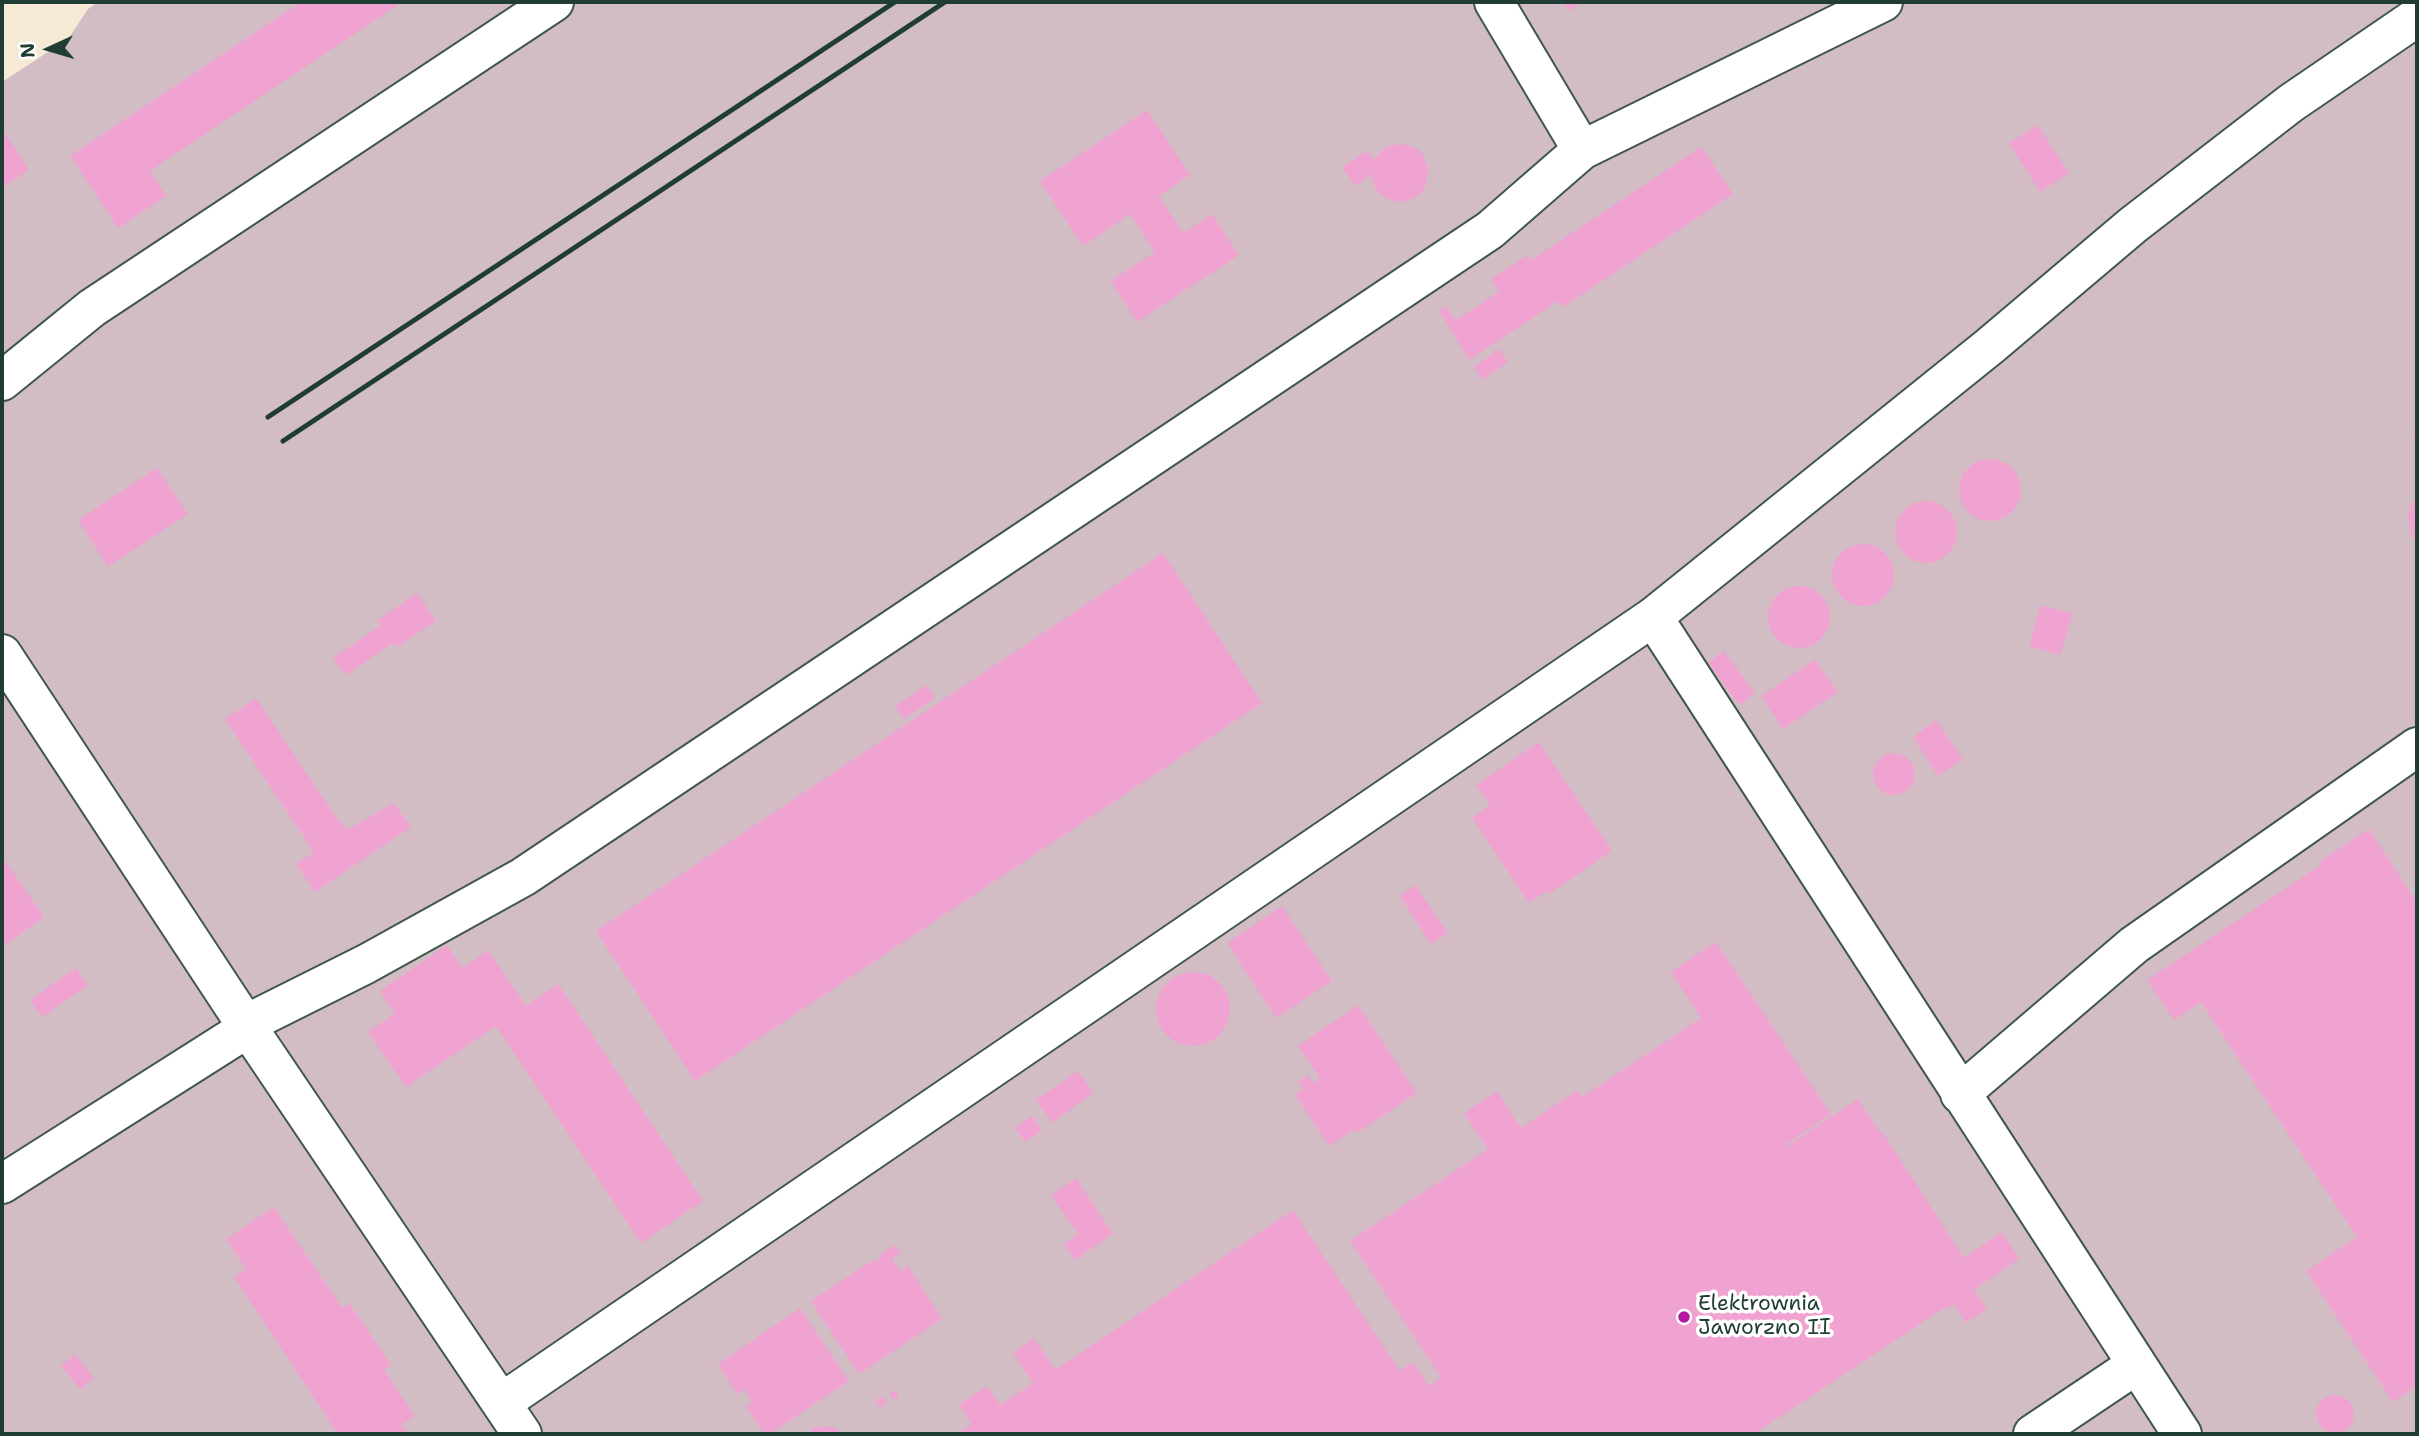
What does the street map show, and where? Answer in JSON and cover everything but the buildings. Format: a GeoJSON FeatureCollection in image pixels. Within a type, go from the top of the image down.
{"type":"FeatureCollection","features":[{"type":"Feature","properties":{"kind":"lane"},"geometry":{"type":"LineString","coordinates":[[2,380],[92,309],[554,2]]}},
{"type":"Feature","properties":{"kind":"lane"},"geometry":{"type":"LineString","coordinates":[[1494,2],[1582,150]]}},
{"type":"Feature","properties":{"kind":"lane"},"geometry":{"type":"LineString","coordinates":[[2,1184],[248,1028],[260,1017],[366,964],[523,877],[1490,230],[1582,150],[1883,2]]}},
{"type":"Feature","properties":{"kind":"lane"},"geometry":{"type":"LineString","coordinates":[[501,1403],[1653,617],[1990,346],[2133,225],[2291,103],[2417,17]]}},
{"type":"Feature","properties":{"kind":"lane"},"geometry":{"type":"LineString","coordinates":[[1653,617],[2182,1434]]}},
{"type":"Feature","properties":{"kind":"lane"},"geometry":{"type":"LineString","coordinates":[[2,654],[248,1028],[522,1434]]}},
{"type":"Feature","properties":{"kind":"lane"},"geometry":{"type":"LineString","coordinates":[[1961,1094],[2134,945],[2417,747]]}},
{"type":"Feature","properties":{"kind":"lane"},"geometry":{"type":"LineString","coordinates":[[2033,1434],[2136,1365]]}},
{"type":"Feature","properties":{"kind":"shaded area","name":"Elektrownia Jaworzno II"},"geometry":{"type":"Polygon","coordinates":[[[98,2],[2417,2],[2417,1434],[2,1434],[2,82],[68,39],[88,9],[98,2]]]}},
{"type":"Feature","properties":{"kind":"railway"},"geometry":{"type":"LineString","coordinates":[[268,417],[895,2]]}},
{"type":"Feature","properties":{"kind":"railway"},"geometry":{"type":"LineString","coordinates":[[283,441],[945,2]]}},
{"type":"Feature","properties":{"kind":"place","name":"Elektrownia Jaworzno II"},"geometry":{"type":"Point","coordinates":[1684,1317]}}]}
